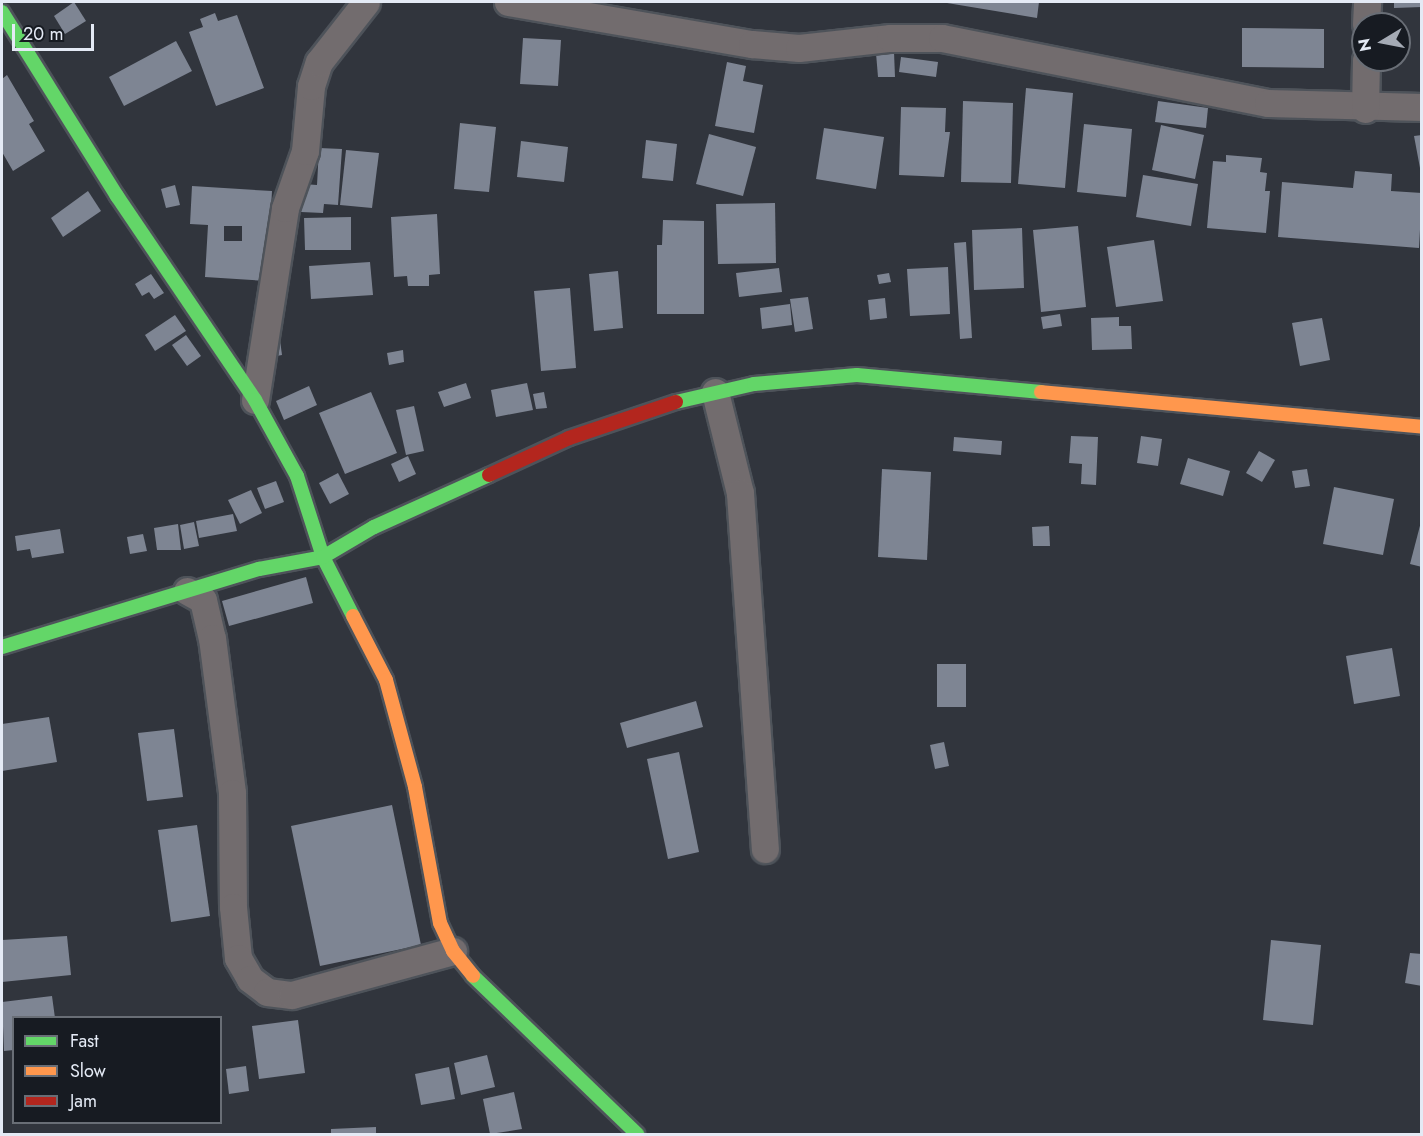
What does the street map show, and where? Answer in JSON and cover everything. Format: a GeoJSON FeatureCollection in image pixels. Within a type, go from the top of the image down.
{"type":"FeatureCollection","features":[{"type":"Feature","properties":{"kind":"main road"},"geometry":{"type":"LineString","coordinates":[[2,12],[117,196],[255,400],[297,476],[323,557],[386,680],[415,788],[440,923],[453,951],[486,992],[555,1051],[637,1134]]}},
{"type":"Feature","properties":{"kind":"main road"},"geometry":{"type":"LineString","coordinates":[[2,647],[259,569],[323,557],[374,527],[569,438],[651,408],[715,392],[786,380],[857,375],[1422,428]]}},
{"type":"Feature","properties":{"kind":"street"},"geometry":{"type":"LineString","coordinates":[[255,400],[285,208],[305,151],[310,86],[319,62],[366,2]]}},
{"type":"Feature","properties":{"kind":"street"},"geometry":{"type":"LineString","coordinates":[[508,2],[752,44],[799,48],[890,38],[942,38],[1268,103],[1365,108],[1422,107]]}},
{"type":"Feature","properties":{"kind":"street"},"geometry":{"type":"LineString","coordinates":[[1365,108],[1366,72]]}},
{"type":"Feature","properties":{"kind":"street"},"geometry":{"type":"LineString","coordinates":[[715,392],[740,493],[765,849]]}},
{"type":"Feature","properties":{"kind":"street"},"geometry":{"type":"LineString","coordinates":[[187,591],[203,600],[212,638],[232,793],[233,907],[238,958],[250,979],[267,992],[292,995],[453,951]]}},
{"type":"Feature","properties":{"kind":"building"},"geometry":{"type":"Polygon","coordinates":[[[74,2],[86,21],[65,34],[54,16],[74,2]]]}},
{"type":"Feature","properties":{"kind":"building"},"geometry":{"type":"Polygon","coordinates":[[[941,2],[1039,2],[1037,18],[941,2]]]}},
{"type":"Feature","properties":{"kind":"building"},"geometry":{"type":"Polygon","coordinates":[[[1394,2],[1422,2],[1422,7],[1394,8],[1394,2]]]}},
{"type":"Feature","properties":{"kind":"building"},"geometry":{"type":"Polygon","coordinates":[[[215,13],[218,21],[237,15],[264,88],[216,106],[189,32],[203,27],[200,19],[215,13]]]}},
{"type":"Feature","properties":{"kind":"building"},"geometry":{"type":"Polygon","coordinates":[[[1242,28],[1324,29],[1324,68],[1242,67],[1242,28]]]}},
{"type":"Feature","properties":{"kind":"building"},"geometry":{"type":"Polygon","coordinates":[[[523,38],[561,40],[558,86],[520,84],[523,38]]]}},
{"type":"Feature","properties":{"kind":"building"},"geometry":{"type":"Polygon","coordinates":[[[176,41],[192,71],[124,106],[109,77],[176,41]]]}},
{"type":"Feature","properties":{"kind":"building"},"geometry":{"type":"Polygon","coordinates":[[[894,52],[895,77],[878,77],[876,53],[894,52]]]}},
{"type":"Feature","properties":{"kind":"building"},"geometry":{"type":"Polygon","coordinates":[[[901,57],[938,62],[936,77],[899,72],[901,57]]]}},
{"type":"Feature","properties":{"kind":"building"},"geometry":{"type":"Polygon","coordinates":[[[727,62],[746,66],[743,81],[763,85],[754,133],[715,126],[727,62]]]}},
{"type":"Feature","properties":{"kind":"building"},"geometry":{"type":"Polygon","coordinates":[[[7,75],[34,121],[29,124],[45,151],[13,171],[2,152],[2,79],[7,75]]]}},
{"type":"Feature","properties":{"kind":"building"},"geometry":{"type":"Polygon","coordinates":[[[1026,88],[1073,93],[1065,188],[1018,184],[1026,88]]]}},
{"type":"Feature","properties":{"kind":"building"},"geometry":{"type":"Polygon","coordinates":[[[963,101],[1013,103],[1011,183],[961,182],[963,101]]]}},
{"type":"Feature","properties":{"kind":"building"},"geometry":{"type":"Polygon","coordinates":[[[1158,101],[1208,108],[1206,128],[1155,122],[1158,101]]]}},
{"type":"Feature","properties":{"kind":"building"},"geometry":{"type":"Polygon","coordinates":[[[901,107],[946,108],[945,132],[950,132],[944,177],[899,175],[901,107]]]}},
{"type":"Feature","properties":{"kind":"building"},"geometry":{"type":"Polygon","coordinates":[[[460,123],[496,127],[489,192],[454,189],[460,123]]]}},
{"type":"Feature","properties":{"kind":"building"},"geometry":{"type":"Polygon","coordinates":[[[1084,124],[1132,129],[1126,197],[1077,192],[1084,124]]]}},
{"type":"Feature","properties":{"kind":"building"},"geometry":{"type":"Polygon","coordinates":[[[1161,125],[1204,135],[1195,179],[1152,170],[1161,125]]]}},
{"type":"Feature","properties":{"kind":"building"},"geometry":{"type":"Polygon","coordinates":[[[824,128],[884,137],[876,189],[816,179],[824,128]]]}},
{"type":"Feature","properties":{"kind":"building"},"geometry":{"type":"Polygon","coordinates":[[[709,134],[756,147],[743,196],[696,184],[709,134]]]}},
{"type":"Feature","properties":{"kind":"building"},"geometry":{"type":"Polygon","coordinates":[[[1422,135],[1422,168],[1420,168],[1414,136],[1422,135]]]}},
{"type":"Feature","properties":{"kind":"building"},"geometry":{"type":"Polygon","coordinates":[[[646,140],[677,144],[673,181],[642,178],[646,140]]]}},
{"type":"Feature","properties":{"kind":"building"},"geometry":{"type":"Polygon","coordinates":[[[521,141],[568,147],[564,182],[517,177],[521,141]]]}},
{"type":"Feature","properties":{"kind":"building"},"geometry":{"type":"Polygon","coordinates":[[[319,148],[342,149],[338,205],[324,204],[323,213],[301,212],[303,184],[317,185],[319,148]]]}},
{"type":"Feature","properties":{"kind":"building"},"geometry":{"type":"Polygon","coordinates":[[[346,150],[379,153],[372,208],[340,205],[346,150]]]}},
{"type":"Feature","properties":{"kind":"building"},"geometry":{"type":"Polygon","coordinates":[[[1226,155],[1262,158],[1260,172],[1267,173],[1265,191],[1270,191],[1266,233],[1207,228],[1213,161],[1226,162],[1226,155]]]}},
{"type":"Feature","properties":{"kind":"building"},"geometry":{"type":"Polygon","coordinates":[[[1355,171],[1392,174],[1391,191],[1422,193],[1419,248],[1278,237],[1282,182],[1353,188],[1355,171]]]}},
{"type":"Feature","properties":{"kind":"building"},"geometry":{"type":"Polygon","coordinates":[[[1143,175],[1198,184],[1191,226],[1136,217],[1143,175]]]}},
{"type":"Feature","properties":{"kind":"building"},"geometry":{"type":"Polygon","coordinates":[[[175,185],[180,205],[166,208],[161,189],[175,185]]]}},
{"type":"Feature","properties":{"kind":"building"},"geometry":{"type":"Polygon","coordinates":[[[192,186],[272,191],[267,281],[205,277],[208,225],[190,224],[192,186]],[[224,226],[224,241],[242,241],[242,226],[224,226]]]}},
{"type":"Feature","properties":{"kind":"building"},"geometry":{"type":"Polygon","coordinates":[[[88,191],[101,211],[63,237],[51,218],[88,191]]]}},
{"type":"Feature","properties":{"kind":"building"},"geometry":{"type":"Polygon","coordinates":[[[775,203],[776,263],[718,264],[716,204],[775,203]]]}},
{"type":"Feature","properties":{"kind":"building"},"geometry":{"type":"Polygon","coordinates":[[[437,214],[440,274],[429,275],[429,286],[408,286],[407,276],[394,277],[391,217],[437,214]]]}},
{"type":"Feature","properties":{"kind":"building"},"geometry":{"type":"Polygon","coordinates":[[[351,217],[351,250],[305,250],[304,218],[351,217]]]}},
{"type":"Feature","properties":{"kind":"building"},"geometry":{"type":"Polygon","coordinates":[[[663,220],[704,221],[704,314],[657,314],[657,245],[662,245],[663,220]]]}},
{"type":"Feature","properties":{"kind":"building"},"geometry":{"type":"Polygon","coordinates":[[[1078,226],[1086,307],[1041,312],[1033,230],[1078,226]]]}},
{"type":"Feature","properties":{"kind":"building"},"geometry":{"type":"Polygon","coordinates":[[[1022,228],[1024,288],[974,290],[972,230],[1022,228]]]}},
{"type":"Feature","properties":{"kind":"building"},"geometry":{"type":"Polygon","coordinates":[[[1154,240],[1163,301],[1116,307],[1107,247],[1154,240]]]}},
{"type":"Feature","properties":{"kind":"building"},"geometry":{"type":"Polygon","coordinates":[[[966,242],[972,338],[960,339],[954,243],[966,242]]]}},
{"type":"Feature","properties":{"kind":"building"},"geometry":{"type":"Polygon","coordinates":[[[370,262],[373,295],[311,299],[309,266],[370,262]]]}},
{"type":"Feature","properties":{"kind":"building"},"geometry":{"type":"Polygon","coordinates":[[[948,267],[950,314],[910,316],[907,269],[948,267]]]}},
{"type":"Feature","properties":{"kind":"building"},"geometry":{"type":"Polygon","coordinates":[[[779,268],[782,292],[739,297],[736,273],[779,268]]]}},
{"type":"Feature","properties":{"kind":"building"},"geometry":{"type":"Polygon","coordinates":[[[618,271],[623,328],[594,331],[589,274],[618,271]]]}},
{"type":"Feature","properties":{"kind":"building"},"geometry":{"type":"Polygon","coordinates":[[[889,273],[891,282],[879,284],[877,275],[889,273]]]}},
{"type":"Feature","properties":{"kind":"building"},"geometry":{"type":"Polygon","coordinates":[[[151,274],[164,293],[154,299],[149,292],[142,296],[135,284],[151,274]]]}},
{"type":"Feature","properties":{"kind":"building"},"geometry":{"type":"Polygon","coordinates":[[[570,288],[576,368],[541,371],[534,291],[570,288]]]}},
{"type":"Feature","properties":{"kind":"building"},"geometry":{"type":"Polygon","coordinates":[[[808,297],[813,329],[795,332],[790,299],[808,297]]]}},
{"type":"Feature","properties":{"kind":"building"},"geometry":{"type":"Polygon","coordinates":[[[885,298],[887,318],[870,320],[868,300],[885,298]]]}},
{"type":"Feature","properties":{"kind":"building"},"geometry":{"type":"Polygon","coordinates":[[[790,304],[792,325],[762,329],[760,308],[790,304]]]}},
{"type":"Feature","properties":{"kind":"building"},"geometry":{"type":"Polygon","coordinates":[[[1060,314],[1062,326],[1043,329],[1041,317],[1060,314]]]}},
{"type":"Feature","properties":{"kind":"building"},"geometry":{"type":"Polygon","coordinates":[[[175,315],[186,331],[155,351],[145,335],[175,315]]]}},
{"type":"Feature","properties":{"kind":"building"},"geometry":{"type":"Polygon","coordinates":[[[1119,317],[1119,326],[1131,326],[1132,349],[1092,350],[1091,318],[1119,317]]]}},
{"type":"Feature","properties":{"kind":"building"},"geometry":{"type":"Polygon","coordinates":[[[1322,318],[1330,360],[1300,366],[1292,323],[1322,318]]]}},
{"type":"Feature","properties":{"kind":"building"},"geometry":{"type":"Polygon","coordinates":[[[186,335],[201,356],[187,366],[172,345],[186,335]]]}},
{"type":"Feature","properties":{"kind":"building"},"geometry":{"type":"Polygon","coordinates":[[[280,340],[282,355],[271,357],[268,342],[280,340]]]}},
{"type":"Feature","properties":{"kind":"building"},"geometry":{"type":"Polygon","coordinates":[[[403,350],[404,362],[389,365],[387,353],[403,350]]]}},
{"type":"Feature","properties":{"kind":"building"},"geometry":{"type":"Polygon","coordinates":[[[466,383],[471,398],[444,407],[438,392],[466,383]]]}},
{"type":"Feature","properties":{"kind":"building"},"geometry":{"type":"Polygon","coordinates":[[[527,383],[533,410],[496,417],[491,390],[527,383]]]}},
{"type":"Feature","properties":{"kind":"building"},"geometry":{"type":"Polygon","coordinates":[[[309,386],[317,405],[284,420],[276,401],[309,386]]]}},
{"type":"Feature","properties":{"kind":"building"},"geometry":{"type":"Polygon","coordinates":[[[371,392],[397,453],[345,474],[319,413],[371,392]]]}},
{"type":"Feature","properties":{"kind":"building"},"geometry":{"type":"Polygon","coordinates":[[[544,392],[547,408],[536,409],[533,394],[544,392]]]}},
{"type":"Feature","properties":{"kind":"building"},"geometry":{"type":"Polygon","coordinates":[[[414,406],[424,451],[406,455],[396,410],[414,406]]]}},
{"type":"Feature","properties":{"kind":"building"},"geometry":{"type":"Polygon","coordinates":[[[1071,436],[1098,437],[1096,485],[1081,484],[1082,464],[1069,463],[1071,436]]]}},
{"type":"Feature","properties":{"kind":"building"},"geometry":{"type":"Polygon","coordinates":[[[1141,436],[1162,439],[1158,466],[1137,463],[1141,436]]]}},
{"type":"Feature","properties":{"kind":"building"},"geometry":{"type":"Polygon","coordinates":[[[954,437],[1002,441],[1001,455],[953,451],[954,437]]]}},
{"type":"Feature","properties":{"kind":"building"},"geometry":{"type":"Polygon","coordinates":[[[1259,451],[1275,460],[1262,482],[1246,473],[1259,451]]]}},
{"type":"Feature","properties":{"kind":"building"},"geometry":{"type":"Polygon","coordinates":[[[408,456],[416,474],[399,482],[391,464],[408,456]]]}},
{"type":"Feature","properties":{"kind":"building"},"geometry":{"type":"Polygon","coordinates":[[[1188,458],[1230,471],[1223,496],[1180,484],[1188,458]]]}},
{"type":"Feature","properties":{"kind":"building"},"geometry":{"type":"Polygon","coordinates":[[[882,469],[931,472],[927,560],[878,557],[882,469]]]}},
{"type":"Feature","properties":{"kind":"building"},"geometry":{"type":"Polygon","coordinates":[[[1307,469],[1310,486],[1295,488],[1292,471],[1307,469]]]}},
{"type":"Feature","properties":{"kind":"building"},"geometry":{"type":"Polygon","coordinates":[[[338,473],[349,494],[330,504],[319,483],[338,473]]]}},
{"type":"Feature","properties":{"kind":"building"},"geometry":{"type":"Polygon","coordinates":[[[276,481],[284,502],[265,509],[257,488],[276,481]]]}},
{"type":"Feature","properties":{"kind":"building"},"geometry":{"type":"Polygon","coordinates":[[[1334,487],[1394,499],[1383,555],[1323,544],[1334,487]]]}},
{"type":"Feature","properties":{"kind":"building"},"geometry":{"type":"Polygon","coordinates":[[[251,490],[262,513],[240,524],[228,500],[251,490]]]}},
{"type":"Feature","properties":{"kind":"building"},"geometry":{"type":"Polygon","coordinates":[[[233,514],[237,531],[199,538],[196,521],[233,514]]]}},
{"type":"Feature","properties":{"kind":"building"},"geometry":{"type":"Polygon","coordinates":[[[1422,518],[1422,567],[1410,564],[1422,518]]]}},
{"type":"Feature","properties":{"kind":"building"},"geometry":{"type":"Polygon","coordinates":[[[194,522],[199,546],[184,549],[180,525],[194,522]]]}},
{"type":"Feature","properties":{"kind":"building"},"geometry":{"type":"Polygon","coordinates":[[[178,524],[181,550],[157,550],[154,528],[178,524]]]}},
{"type":"Feature","properties":{"kind":"building"},"geometry":{"type":"Polygon","coordinates":[[[1049,526],[1050,546],[1033,546],[1032,527],[1049,526]]]}},
{"type":"Feature","properties":{"kind":"building"},"geometry":{"type":"Polygon","coordinates":[[[60,529],[64,553],[32,558],[30,549],[17,551],[15,536],[60,529]]]}},
{"type":"Feature","properties":{"kind":"building"},"geometry":{"type":"Polygon","coordinates":[[[143,534],[147,551],[130,554],[127,537],[143,534]]]}},
{"type":"Feature","properties":{"kind":"building"},"geometry":{"type":"Polygon","coordinates":[[[306,577],[313,603],[229,626],[222,601],[306,577]]]}},
{"type":"Feature","properties":{"kind":"building"},"geometry":{"type":"Polygon","coordinates":[[[1392,648],[1400,696],[1354,704],[1346,656],[1392,648]]]}},
{"type":"Feature","properties":{"kind":"building"},"geometry":{"type":"Polygon","coordinates":[[[937,664],[966,664],[966,707],[937,707],[937,664]]]}},
{"type":"Feature","properties":{"kind":"building"},"geometry":{"type":"Polygon","coordinates":[[[696,701],[703,727],[627,748],[620,723],[696,701]]]}},
{"type":"Feature","properties":{"kind":"building"},"geometry":{"type":"Polygon","coordinates":[[[49,717],[57,762],[2,771],[2,724],[49,717]]]}},
{"type":"Feature","properties":{"kind":"building"},"geometry":{"type":"Polygon","coordinates":[[[174,729],[183,797],[147,801],[138,733],[174,729]]]}},
{"type":"Feature","properties":{"kind":"building"},"geometry":{"type":"Polygon","coordinates":[[[944,742],[949,766],[935,769],[930,745],[944,742]]]}},
{"type":"Feature","properties":{"kind":"building"},"geometry":{"type":"Polygon","coordinates":[[[679,752],[699,852],[668,859],[647,759],[679,752]]]}},
{"type":"Feature","properties":{"kind":"building"},"geometry":{"type":"Polygon","coordinates":[[[392,805],[421,945],[320,966],[291,826],[392,805]]]}},
{"type":"Feature","properties":{"kind":"building"},"geometry":{"type":"Polygon","coordinates":[[[197,825],[210,916],[171,922],[158,830],[197,825]]]}},
{"type":"Feature","properties":{"kind":"building"},"geometry":{"type":"Polygon","coordinates":[[[67,936],[71,975],[2,982],[2,940],[67,936]]]}},
{"type":"Feature","properties":{"kind":"building"},"geometry":{"type":"Polygon","coordinates":[[[1271,940],[1321,945],[1313,1025],[1263,1020],[1271,940]]]}},
{"type":"Feature","properties":{"kind":"building"},"geometry":{"type":"Polygon","coordinates":[[[1410,953],[1422,954],[1422,986],[1405,983],[1410,953]]]}},
{"type":"Feature","properties":{"kind":"building"},"geometry":{"type":"Polygon","coordinates":[[[52,996],[55,1016],[12,1016],[12,1050],[4,1051],[2,1002],[52,996]]]}},
{"type":"Feature","properties":{"kind":"building"},"geometry":{"type":"Polygon","coordinates":[[[298,1020],[305,1073],[259,1079],[252,1026],[298,1020]]]}},
{"type":"Feature","properties":{"kind":"building"},"geometry":{"type":"Polygon","coordinates":[[[487,1055],[495,1087],[461,1095],[454,1063],[487,1055]]]}},
{"type":"Feature","properties":{"kind":"building"},"geometry":{"type":"Polygon","coordinates":[[[246,1066],[249,1091],[229,1094],[226,1069],[246,1066]]]}},
{"type":"Feature","properties":{"kind":"building"},"geometry":{"type":"Polygon","coordinates":[[[449,1067],[455,1099],[421,1105],[415,1074],[449,1067]]]}},
{"type":"Feature","properties":{"kind":"building"},"geometry":{"type":"Polygon","coordinates":[[[514,1092],[522,1129],[490,1134],[483,1099],[514,1092]]]}},
{"type":"Feature","properties":{"kind":"building"},"geometry":{"type":"Polygon","coordinates":[[[376,1127],[376,1134],[331,1134],[331,1129],[376,1127]]]}},
{"type":"Feature","properties":{"kind":"traffic: fast"},"geometry":{"type":"LineString","coordinates":[[2,12],[117,196],[255,400],[297,476],[323,557],[353,616]]}},
{"type":"Feature","properties":{"kind":"traffic: fast"},"geometry":{"type":"LineString","coordinates":[[676,402],[754,384],[857,375],[1041,392]]}},
{"type":"Feature","properties":{"kind":"traffic: fast"},"geometry":{"type":"LineString","coordinates":[[2,647],[259,569],[323,557],[374,527],[489,475]]}},
{"type":"Feature","properties":{"kind":"traffic: fast"},"geometry":{"type":"LineString","coordinates":[[473,976],[637,1134]]}},
{"type":"Feature","properties":{"kind":"traffic: slow"},"geometry":{"type":"LineString","coordinates":[[1041,392],[1422,427]]}},
{"type":"Feature","properties":{"kind":"traffic: slow"},"geometry":{"type":"LineString","coordinates":[[353,616],[386,680],[415,787],[440,923],[453,951],[473,976]]}},
{"type":"Feature","properties":{"kind":"traffic: jam"},"geometry":{"type":"LineString","coordinates":[[489,475],[569,438],[676,402]]}}]}
